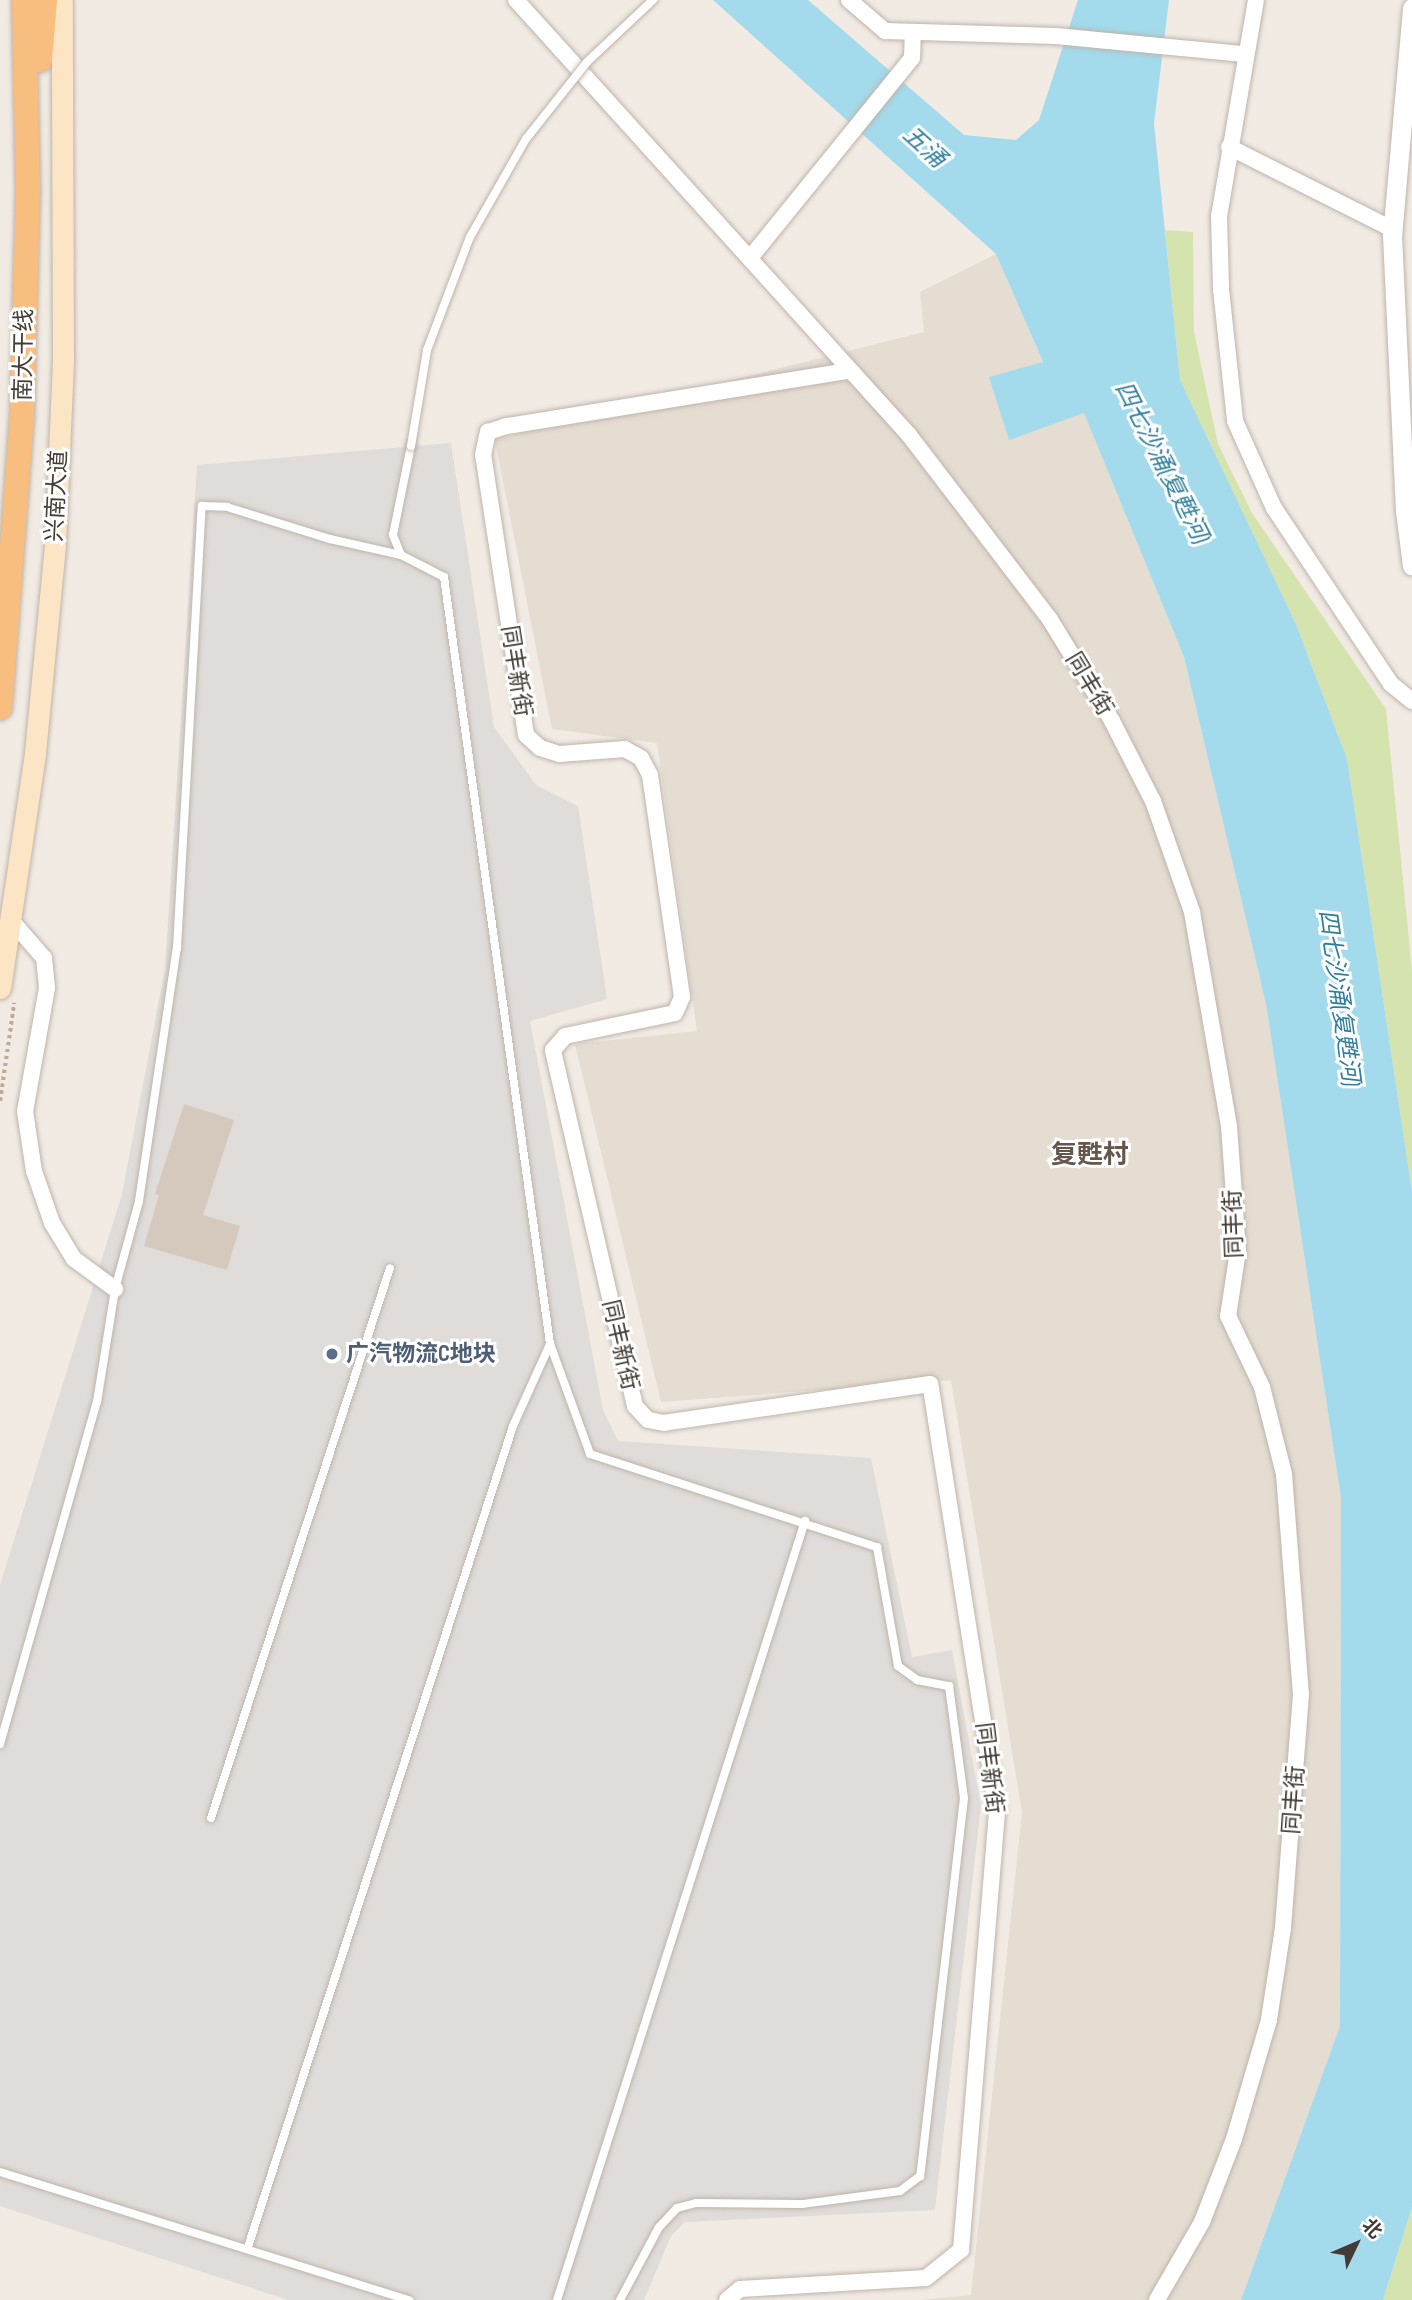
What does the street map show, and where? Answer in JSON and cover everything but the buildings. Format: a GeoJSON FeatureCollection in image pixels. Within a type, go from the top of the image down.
{"type":"FeatureCollection","features":[{"type":"Feature","properties":{"kind":"highway","name":"南大干线"},"geometry":{"type":"LineString","coordinates":[[0,708],[22,418],[28,190],[24,0]]}},
{"type":"Feature","properties":{"kind":"highway"},"geometry":{"type":"LineString","coordinates":[[28,190],[45,0]]}},
{"type":"Feature","properties":{"kind":"main road","name":"兴南大道"},"geometry":{"type":"LineString","coordinates":[[0,988],[35,753],[55,544],[63,359],[62,0]]}},
{"type":"Feature","properties":{"kind":"street","name":"同丰街"},"geometry":{"type":"LineString","coordinates":[[516,0],[909,435],[1049,618],[1112,721],[1153,801],[1192,912],[1229,1126],[1238,1251],[1228,1316],[1262,1387],[1284,1475],[1301,1694],[1283,1928],[1269,2020],[1234,2138],[1202,2222],[1157,2300]]}},
{"type":"Feature","properties":{"kind":"street"},"geometry":{"type":"LineString","coordinates":[[849,0],[885,31],[1056,36],[1244,54]]}},
{"type":"Feature","properties":{"kind":"street"},"geometry":{"type":"LineString","coordinates":[[1256,0],[1244,54],[1219,216],[1221,289],[1235,421],[1275,508],[1391,684],[1412,701]]}},
{"type":"Feature","properties":{"kind":"street"},"geometry":{"type":"LineString","coordinates":[[1412,8],[1392,229],[1405,511],[1412,566]]}},
{"type":"Feature","properties":{"kind":"street"},"geometry":{"type":"LineString","coordinates":[[750,258],[912,58],[913,33]]}},
{"type":"Feature","properties":{"kind":"street"},"geometry":{"type":"LineString","coordinates":[[1229,146],[1392,229]]}},
{"type":"Feature","properties":{"kind":"street","name":"同丰新街"},"geometry":{"type":"LineString","coordinates":[[727,2300],[740,2288],[926,2278],[961,2250],[997,1810],[930,1384],[664,1423],[648,1420],[635,1406],[553,1050],[565,1036],[675,1013],[682,997],[650,775],[641,758],[625,749],[559,754],[540,748],[526,735],[484,455],[488,432],[507,426],[848,370]]}},
{"type":"Feature","properties":{"kind":"street"},"geometry":{"type":"LineString","coordinates":[[10,919],[44,958],[47,988],[25,1111],[34,1171],[52,1223],[74,1259],[115,1289]]}},
{"type":"Feature","properties":{"kind":"lane"},"geometry":{"type":"LineString","coordinates":[[401,555],[393,535],[427,350],[470,237],[526,139],[587,62],[653,0]]}},
{"type":"Feature","properties":{"kind":"lane"},"geometry":{"type":"LineString","coordinates":[[0,1744],[97,1402],[115,1289],[139,1201],[174,984],[202,506],[227,507],[401,555],[444,577],[550,1344],[590,1454],[877,1546],[898,1666],[917,1680],[949,1686],[964,1798],[920,2176],[900,2191],[802,2204],[696,2203],[677,2208],[659,2227],[620,2300]]}},
{"type":"Feature","properties":{"kind":"lane"},"geometry":{"type":"LineString","coordinates":[[211,1818],[390,1268]]}},
{"type":"Feature","properties":{"kind":"lane"},"geometry":{"type":"LineString","coordinates":[[248,2247],[513,1426],[550,1344]]}},
{"type":"Feature","properties":{"kind":"lane"},"geometry":{"type":"LineString","coordinates":[[558,2300],[805,1521]]}},
{"type":"Feature","properties":{"kind":"lane"},"geometry":{"type":"LineString","coordinates":[[0,2172],[248,2247],[409,2300]]}},
{"type":"Feature","properties":{"kind":"shaded area"},"geometry":{"type":"Polygon","coordinates":[[[996,254],[1043,363],[1009,439],[1084,413],[1184,657],[1266,1004],[1341,1498],[1340,2026],[1241,2300],[922,2300],[971,2295],[1022,1812],[951,1380],[661,1402],[575,1044],[697,1031],[657,743],[552,729],[495,440],[924,332],[920,292],[996,254]]]}},
{"type":"Feature","properties":{"kind":"shaded area","name":"广汽物流C地块"},"geometry":{"type":"Polygon","coordinates":[[[451,443],[494,727],[536,785],[578,806],[607,999],[530,1021],[603,1410],[618,1441],[871,1458],[912,1657],[952,1650],[981,1805],[935,2210],[685,2222],[671,2236],[644,2300],[288,2300],[0,2206],[0,1585],[122,1194],[165,969],[197,465],[451,443]]]}},
{"type":"Feature","properties":{"kind":"green space"},"geometry":{"type":"Polygon","coordinates":[[[1165,230],[1193,232],[1194,332],[1218,444],[1252,513],[1386,709],[1412,970],[1412,1192],[1347,759],[1296,624],[1180,380],[1165,230]]]}},
{"type":"Feature","properties":{"kind":"green space"},"geometry":{"type":"Polygon","coordinates":[[[1412,2207],[1412,2300],[1383,2300],[1412,2207]]]}},
{"type":"Feature","properties":{"kind":"water"},"geometry":{"type":"Polygon","coordinates":[[[713,0],[808,0],[964,135],[1016,140],[1039,120],[1078,0],[1169,0],[1154,123],[1180,380],[1296,624],[1347,759],[1412,1192],[1412,2207],[1383,2300],[1241,2300],[1340,2026],[1341,1498],[1266,1004],[1184,657],[1084,413],[1009,440],[989,377],[1043,362],[996,254],[713,0]]]}},
{"type":"Feature","properties":{"kind":"place","name":"广汽物流C地块"},"geometry":{"type":"Point","coordinates":[332,1354]}},
{"type":"Feature","properties":{"kind":"district","name":"复甦村"},"geometry":{"type":"Point","coordinates":[1090,1156]}},
{"type":"Feature","properties":{"kind":"water label","name":"五涌"},"geometry":{"type":"Point","coordinates":[924,147]}},
{"type":"Feature","properties":{"kind":"water label","name":"四七沙涌(复甦河)"},"geometry":{"type":"Point","coordinates":[1162,463]}},
{"type":"Feature","properties":{"kind":"water label","name":"四七沙涌(复甦河)"},"geometry":{"type":"Point","coordinates":[1339,998]}}]}
